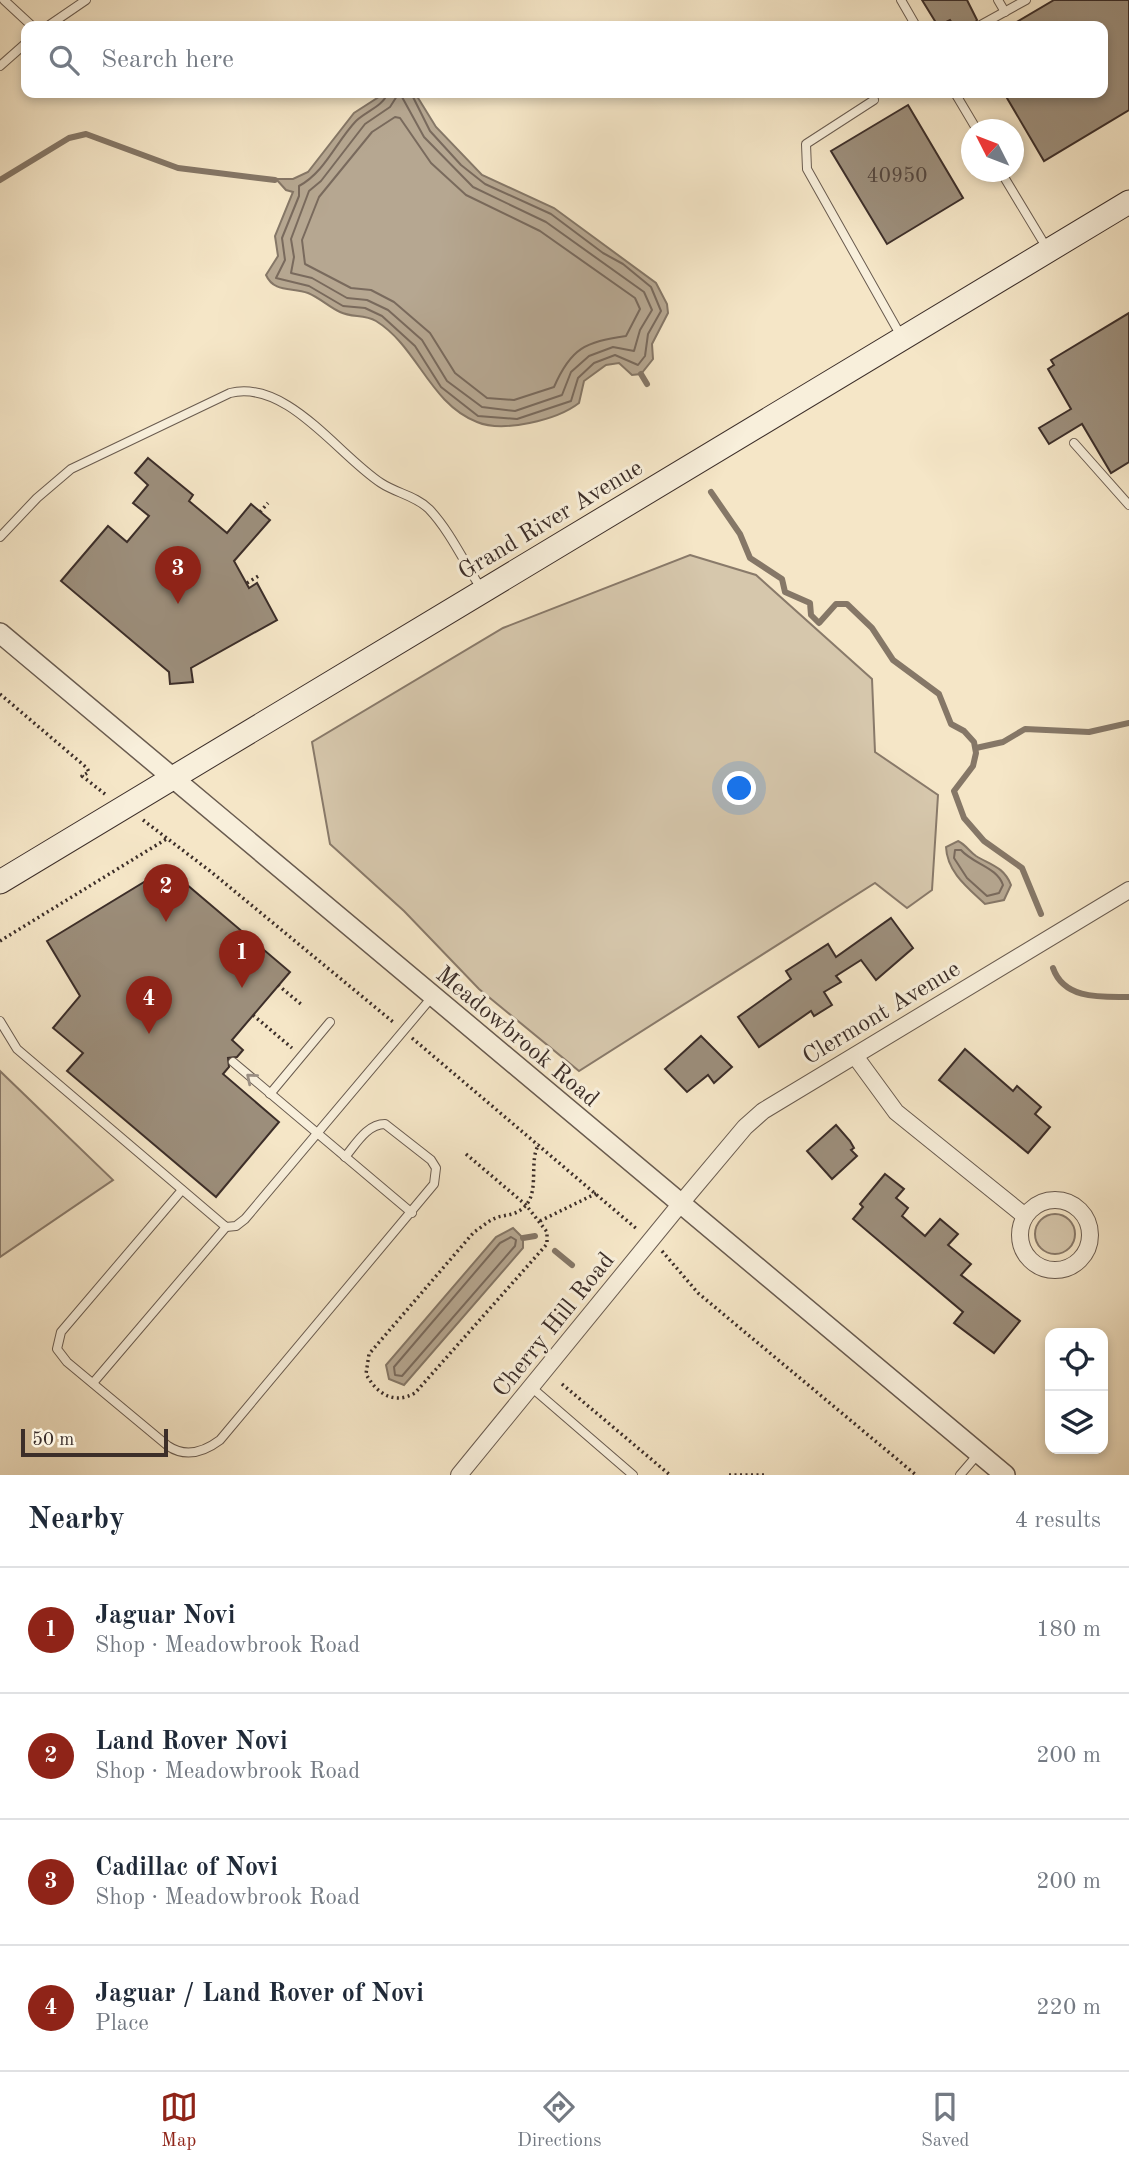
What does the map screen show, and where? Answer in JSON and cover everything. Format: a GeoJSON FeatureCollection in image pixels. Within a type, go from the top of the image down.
{"type":"FeatureCollection","features":[{"type":"Feature","properties":{"kind":"main road","name":"Grand River Avenue"},"geometry":{"type":"LineString","coordinates":[[0,882],[1129,202]]}},
{"type":"Feature","properties":{"kind":"street","name":"Meadowbrook Road"},"geometry":{"type":"LineString","coordinates":[[0,633],[1005,1475]]}},
{"type":"Feature","properties":{"kind":"street","name":"Clermont Avenue"},"geometry":{"type":"LineString","coordinates":[[682,1202],[744,1128],[763,1111],[1129,890]]}},
{"type":"Feature","properties":{"kind":"street"},"geometry":{"type":"LineString","coordinates":[[855,1055],[896,1112],[1025,1216]]}},
{"type":"Feature","properties":{"kind":"street"},"geometry":{"type":"LineString","coordinates":[[1055,1200],[1075,1206],[1083,1214],[1090,1234],[1084,1255],[1065,1269],[1041,1267],[1024,1251],[1020,1228],[1025,1216],[1035,1207],[1055,1200]]}},
{"type":"Feature","properties":{"kind":"street","name":"Cherry Hill Road"},"geometry":{"type":"LineString","coordinates":[[458,1475],[682,1202]]}},
{"type":"Feature","properties":{"kind":"lane"},"geometry":{"type":"LineString","coordinates":[[4,0],[27,21]]}},
{"type":"Feature","properties":{"kind":"lane"},"geometry":{"type":"LineString","coordinates":[[55,21],[86,0]]}},
{"type":"Feature","properties":{"kind":"lane"},"geometry":{"type":"LineString","coordinates":[[901,0],[913,21]]}},
{"type":"Feature","properties":{"kind":"lane"},"geometry":{"type":"LineString","coordinates":[[998,0],[1005,12]]}},
{"type":"Feature","properties":{"kind":"lane"},"geometry":{"type":"LineString","coordinates":[[988,21],[1026,0]]}},
{"type":"Feature","properties":{"kind":"lane"},"geometry":{"type":"LineString","coordinates":[[0,66],[21,47]]}},
{"type":"Feature","properties":{"kind":"lane"},"geometry":{"type":"LineString","coordinates":[[958,98],[970,119]]}},
{"type":"Feature","properties":{"kind":"lane"},"geometry":{"type":"LineString","coordinates":[[874,100],[806,144],[807,169],[902,338]]}},
{"type":"Feature","properties":{"kind":"lane"},"geometry":{"type":"LineString","coordinates":[[1007,182],[1048,251]]}},
{"type":"Feature","properties":{"kind":"lane"},"geometry":{"type":"LineString","coordinates":[[0,537],[37,498],[71,468],[230,393],[254,391],[279,399],[382,484],[423,504],[438,520],[482,591]]}},
{"type":"Feature","properties":{"kind":"lane"},"geometry":{"type":"LineString","coordinates":[[1074,443],[1129,505]]}},
{"type":"Feature","properties":{"kind":"lane"},"geometry":{"type":"LineString","coordinates":[[93,1383],[226,1227],[236,1226],[245,1219],[432,997]]}},
{"type":"Feature","properties":{"kind":"lane"},"geometry":{"type":"LineString","coordinates":[[0,1021],[18,1049],[226,1227]]}},
{"type":"Feature","properties":{"kind":"lane"},"geometry":{"type":"LineString","coordinates":[[270,1094],[330,1022]]}},
{"type":"Feature","properties":{"kind":"lane"},"geometry":{"type":"LineString","coordinates":[[233,1062],[412,1213]]}},
{"type":"Feature","properties":{"kind":"lane"},"geometry":{"type":"LineString","coordinates":[[182,1190],[61,1332],[57,1349],[61,1356],[175,1451],[192,1452],[210,1447],[220,1440],[434,1184],[436,1168],[431,1160],[385,1124],[376,1124],[369,1129],[345,1157]]}},
{"type":"Feature","properties":{"kind":"lane"},"geometry":{"type":"LineString","coordinates":[[531,1387],[633,1475]]}},
{"type":"Feature","properties":{"kind":"lane"},"geometry":{"type":"LineString","coordinates":[[960,1475],[979,1453]]}},
{"type":"Feature","properties":{"kind":"path"},"geometry":{"type":"LineString","coordinates":[[260,512],[268,503]]}},
{"type":"Feature","properties":{"kind":"path"},"geometry":{"type":"LineString","coordinates":[[247,583],[260,575]]}},
{"type":"Feature","properties":{"kind":"path"},"geometry":{"type":"LineString","coordinates":[[0,694],[87,768],[89,772],[82,776],[92,785]]}},
{"type":"Feature","properties":{"kind":"path"},"geometry":{"type":"LineString","coordinates":[[151,825],[391,1021]]}},
{"type":"Feature","properties":{"kind":"path"},"geometry":{"type":"LineString","coordinates":[[0,941],[168,838]]}},
{"type":"Feature","properties":{"kind":"path"},"geometry":{"type":"LineString","coordinates":[[278,985],[302,1005]]}},
{"type":"Feature","properties":{"kind":"path"},"geometry":{"type":"LineString","coordinates":[[253,1015],[292,1048]]}},
{"type":"Feature","properties":{"kind":"path"},"geometry":{"type":"LineString","coordinates":[[414,1040],[597,1192],[635,1228]]}},
{"type":"Feature","properties":{"kind":"path"},"geometry":{"type":"LineString","coordinates":[[466,1154],[526,1205],[540,1221],[549,1238],[543,1250],[525,1266],[415,1393],[407,1398],[393,1399],[377,1389],[366,1374],[369,1354],[474,1232],[495,1218],[514,1213],[526,1205],[535,1179],[533,1163],[539,1144]]}},
{"type":"Feature","properties":{"kind":"path"},"geometry":{"type":"LineString","coordinates":[[540,1221],[597,1192]]}},
{"type":"Feature","properties":{"kind":"path"},"geometry":{"type":"LineString","coordinates":[[664,1252],[698,1293],[916,1475]]}},
{"type":"Feature","properties":{"kind":"path"},"geometry":{"type":"LineString","coordinates":[[562,1384],[670,1475]]}},
{"type":"Feature","properties":{"kind":"path"},"geometry":{"type":"LineString","coordinates":[[729,1475],[764,1475]]}},
{"type":"Feature","properties":{"kind":"shaded area"},"geometry":{"type":"Polygon","coordinates":[[[690,555],[756,575],[872,679],[875,752],[938,795],[932,890],[907,908],[875,883],[579,1071],[479,989],[404,911],[330,844],[312,742],[503,628],[690,555]]]}},
{"type":"Feature","properties":{"kind":"shaded area"},"geometry":{"type":"Polygon","coordinates":[[[0,1071],[113,1180],[0,1257],[0,1071]]]}},
{"type":"Feature","properties":{"kind":"shaded area"},"geometry":{"type":"Polygon","coordinates":[[[1055,1214],[1063,1215],[1069,1220],[1074,1226],[1074,1242],[1069,1248],[1063,1253],[1055,1254],[1047,1253],[1041,1248],[1036,1242],[1035,1234],[1036,1226],[1041,1220],[1047,1215],[1055,1214]]]}},
{"type":"Feature","properties":{"kind":"water"},"geometry":{"type":"Polygon","coordinates":[[[377,98],[418,98],[436,127],[482,175],[554,208],[656,283],[667,304],[668,313],[652,344],[653,359],[641,374],[632,375],[619,363],[606,365],[584,381],[579,403],[569,409],[530,423],[488,425],[477,422],[447,402],[403,345],[376,321],[344,314],[308,293],[279,287],[269,281],[266,275],[278,256],[275,236],[293,192],[286,190],[276,179],[293,179],[308,172],[354,113],[377,98]]]}},
{"type":"Feature","properties":{"kind":"water"},"geometry":{"type":"Polygon","coordinates":[[[958,841],[1005,874],[1011,885],[1004,900],[985,904],[959,879],[950,864],[946,847],[958,841]]]}},
{"type":"Feature","properties":{"kind":"water"},"geometry":{"type":"Polygon","coordinates":[[[513,1228],[523,1238],[523,1248],[404,1385],[389,1379],[386,1365],[496,1237],[513,1228]]]}},
{"type":"Feature","properties":{"kind":"building"},"geometry":{"type":"Polygon","coordinates":[[[922,0],[967,0],[977,20],[976,21],[935,21],[922,0]]]}},
{"type":"Feature","properties":{"kind":"building"},"geometry":{"type":"Polygon","coordinates":[[[1054,0],[1129,0],[1129,110],[1044,161],[1024,127],[1024,119],[1019,119],[1007,98],[1108,98],[1108,21],[1018,21],[1054,0]]]}},
{"type":"Feature","properties":{"kind":"building"},"geometry":{"type":"Polygon","coordinates":[[[908,105],[963,198],[887,244],[831,151],[908,105]]]}},
{"type":"Feature","properties":{"kind":"building"},"geometry":{"type":"Polygon","coordinates":[[[1129,313],[1129,462],[1111,473],[1082,424],[1049,444],[1039,428],[1071,409],[1048,369],[1054,365],[1051,360],[1129,313]]]}},
{"type":"Feature","properties":{"kind":"building"},"geometry":{"type":"Polygon","coordinates":[[[148,458],[193,495],[189,501],[227,533],[251,504],[270,520],[234,561],[249,588],[257,583],[277,620],[191,668],[193,682],[170,684],[169,672],[61,581],[108,526],[127,542],[149,516],[133,503],[148,485],[135,473],[148,458]]]}},
{"type":"Feature","properties":{"kind":"building"},"geometry":{"type":"Polygon","coordinates":[[[154,876],[179,878],[290,972],[232,1040],[243,1050],[237,1057],[228,1058],[229,1067],[223,1074],[279,1122],[216,1197],[67,1071],[83,1053],[53,1028],[80,996],[47,941],[154,876]]]}},
{"type":"Feature","properties":{"kind":"building"},"geometry":{"type":"Polygon","coordinates":[[[891,918],[913,948],[876,980],[861,960],[836,976],[841,982],[824,992],[832,1005],[814,1016],[811,1011],[759,1047],[738,1017],[791,979],[786,971],[828,944],[836,957],[891,918]]]}},
{"type":"Feature","properties":{"kind":"building"},"geometry":{"type":"Polygon","coordinates":[[[701,1036],[732,1067],[714,1083],[708,1075],[687,1092],[665,1069],[701,1036]]]}},
{"type":"Feature","properties":{"kind":"building"},"geometry":{"type":"Polygon","coordinates":[[[965,1049],[1013,1091],[1017,1086],[1041,1107],[1035,1114],[1050,1127],[1028,1153],[939,1080],[965,1049]]]}},
{"type":"Feature","properties":{"kind":"building"},"geometry":{"type":"Polygon","coordinates":[[[836,1125],[850,1141],[854,1148],[851,1150],[857,1156],[832,1179],[807,1151],[836,1125]]]}},
{"type":"Feature","properties":{"kind":"building"},"geometry":{"type":"Polygon","coordinates":[[[885,1174],[904,1189],[896,1198],[908,1208],[902,1216],[925,1236],[940,1219],[958,1234],[948,1245],[971,1264],[961,1275],[1020,1321],[994,1353],[954,1323],[963,1312],[853,1219],[863,1207],[860,1204],[885,1174]]]}},
{"type":"Feature","properties":{"kind":"waterway"},"geometry":{"type":"LineString","coordinates":[[0,180],[69,138],[86,134],[178,168],[275,180]]}},
{"type":"Feature","properties":{"kind":"waterway"},"geometry":{"type":"LineString","coordinates":[[641,374],[647,384]]}},
{"type":"Feature","properties":{"kind":"waterway"},"geometry":{"type":"LineString","coordinates":[[711,492],[740,534],[750,558],[782,579],[785,592],[810,603],[811,615],[819,623],[836,604],[847,604],[872,628],[893,660],[939,694],[951,724],[964,731],[974,742],[976,753],[973,766],[954,791],[964,818],[984,841],[1022,868],[1041,914]]}},
{"type":"Feature","properties":{"kind":"waterway"},"geometry":{"type":"LineString","coordinates":[[976,748],[1003,742],[1025,729],[1089,732],[1129,723]]}},
{"type":"Feature","properties":{"kind":"waterway"},"geometry":{"type":"LineString","coordinates":[[1053,968],[1058,978],[1075,991],[1096,996],[1129,997]]}},
{"type":"Feature","properties":{"kind":"waterway"},"geometry":{"type":"LineString","coordinates":[[523,1238],[535,1236]]}},
{"type":"Feature","properties":{"kind":"waterway"},"geometry":{"type":"LineString","coordinates":[[555,1251],[572,1265]]}},
{"type":"Feature","properties":{"kind":"place","name":"Cadillac of Novi"},"geometry":{"type":"Point","coordinates":[178,604]}},
{"type":"Feature","properties":{"kind":"place","name":"Land Rover Novi"},"geometry":{"type":"Point","coordinates":[166,922]}},
{"type":"Feature","properties":{"kind":"place","name":"Jaguar Novi"},"geometry":{"type":"Point","coordinates":[242,988]}},
{"type":"Feature","properties":{"kind":"place","name":"Jaguar / Land Rover of Novi"},"geometry":{"type":"Point","coordinates":[149,1034]}}]}
